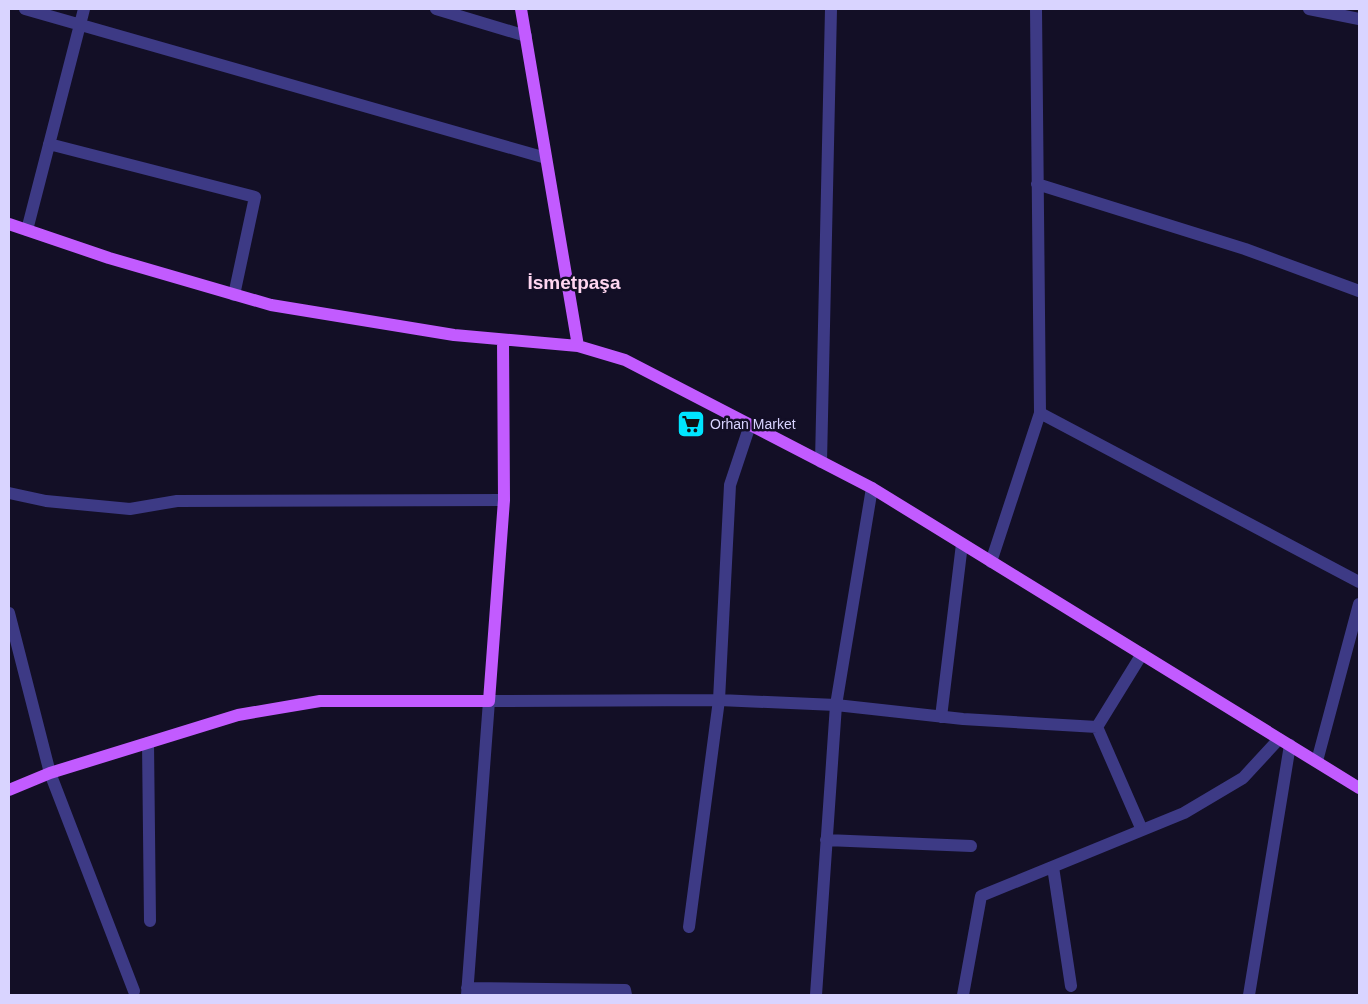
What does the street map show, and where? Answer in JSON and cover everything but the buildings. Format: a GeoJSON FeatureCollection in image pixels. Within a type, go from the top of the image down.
{"type":"FeatureCollection","features":[{"type":"Feature","properties":{"kind":"main road"},"geometry":{"type":"LineString","coordinates":[[521,9],[578,346]]}},
{"type":"Feature","properties":{"kind":"main road"},"geometry":{"type":"LineString","coordinates":[[9,224],[109,258],[270,305],[454,335],[578,346],[625,360],[872,488],[1359,788]]}},
{"type":"Feature","properties":{"kind":"main road"},"geometry":{"type":"LineString","coordinates":[[9,790],[50,773],[238,715],[320,701],[489,701],[504,500],[503,340]]}},
{"type":"Feature","properties":{"kind":"street"},"geometry":{"type":"LineString","coordinates":[[25,9],[546,158]]}},
{"type":"Feature","properties":{"kind":"street"},"geometry":{"type":"LineString","coordinates":[[27,230],[84,9]]}},
{"type":"Feature","properties":{"kind":"street"},"geometry":{"type":"LineString","coordinates":[[436,9],[526,36]]}},
{"type":"Feature","properties":{"kind":"street"},"geometry":{"type":"LineString","coordinates":[[821,462],[831,9]]}},
{"type":"Feature","properties":{"kind":"street"},"geometry":{"type":"LineString","coordinates":[[991,562],[1040,412],[1036,9]]}},
{"type":"Feature","properties":{"kind":"street"},"geometry":{"type":"LineString","coordinates":[[1309,9],[1359,19]]}},
{"type":"Feature","properties":{"kind":"street"},"geometry":{"type":"LineString","coordinates":[[49,144],[255,197],[234,295]]}},
{"type":"Feature","properties":{"kind":"street"},"geometry":{"type":"LineString","coordinates":[[1037,184],[1245,249],[1359,291]]}},
{"type":"Feature","properties":{"kind":"street"},"geometry":{"type":"LineString","coordinates":[[1040,412],[1359,582]]}},
{"type":"Feature","properties":{"kind":"street"},"geometry":{"type":"LineString","coordinates":[[689,927],[719,700],[730,485],[750,425]]}},
{"type":"Feature","properties":{"kind":"street"},"geometry":{"type":"LineString","coordinates":[[816,995],[836,705],[872,488]]}},
{"type":"Feature","properties":{"kind":"street"},"geometry":{"type":"LineString","coordinates":[[9,493],[46,501],[130,509],[177,501],[504,500]]}},
{"type":"Feature","properties":{"kind":"street"},"geometry":{"type":"LineString","coordinates":[[940,717],[962,544]]}},
{"type":"Feature","properties":{"kind":"street"},"geometry":{"type":"LineString","coordinates":[[1317,761],[1359,604]]}},
{"type":"Feature","properties":{"kind":"street"},"geometry":{"type":"LineString","coordinates":[[9,613],[50,773],[134,991]]}},
{"type":"Feature","properties":{"kind":"street"},"geometry":{"type":"LineString","coordinates":[[1097,727],[1142,654]]}},
{"type":"Feature","properties":{"kind":"street"},"geometry":{"type":"LineString","coordinates":[[626,995],[625,990],[557,992],[467,991],[489,701],[719,700],[836,705],[940,717],[1097,727]]}},
{"type":"Feature","properties":{"kind":"street"},"geometry":{"type":"LineString","coordinates":[[1097,727],[1142,830]]}},
{"type":"Feature","properties":{"kind":"street"},"geometry":{"type":"LineString","coordinates":[[963,995],[981,896],[1184,813],[1243,778],[1285,742]]}},
{"type":"Feature","properties":{"kind":"street"},"geometry":{"type":"LineString","coordinates":[[1249,995],[1285,742]]}},
{"type":"Feature","properties":{"kind":"street"},"geometry":{"type":"LineString","coordinates":[[148,743],[150,920]]}},
{"type":"Feature","properties":{"kind":"street"},"geometry":{"type":"LineString","coordinates":[[826,840],[970,846]]}},
{"type":"Feature","properties":{"kind":"street"},"geometry":{"type":"LineString","coordinates":[[1053,867],[1071,986]]}},
{"type":"Feature","properties":{"kind":"place","name":"Orhan Market"},"geometry":{"type":"Point","coordinates":[691,424]}},
{"type":"Feature","properties":{"kind":"district","name":"İsmetpaşa"},"geometry":{"type":"Point","coordinates":[574,282]}}]}
